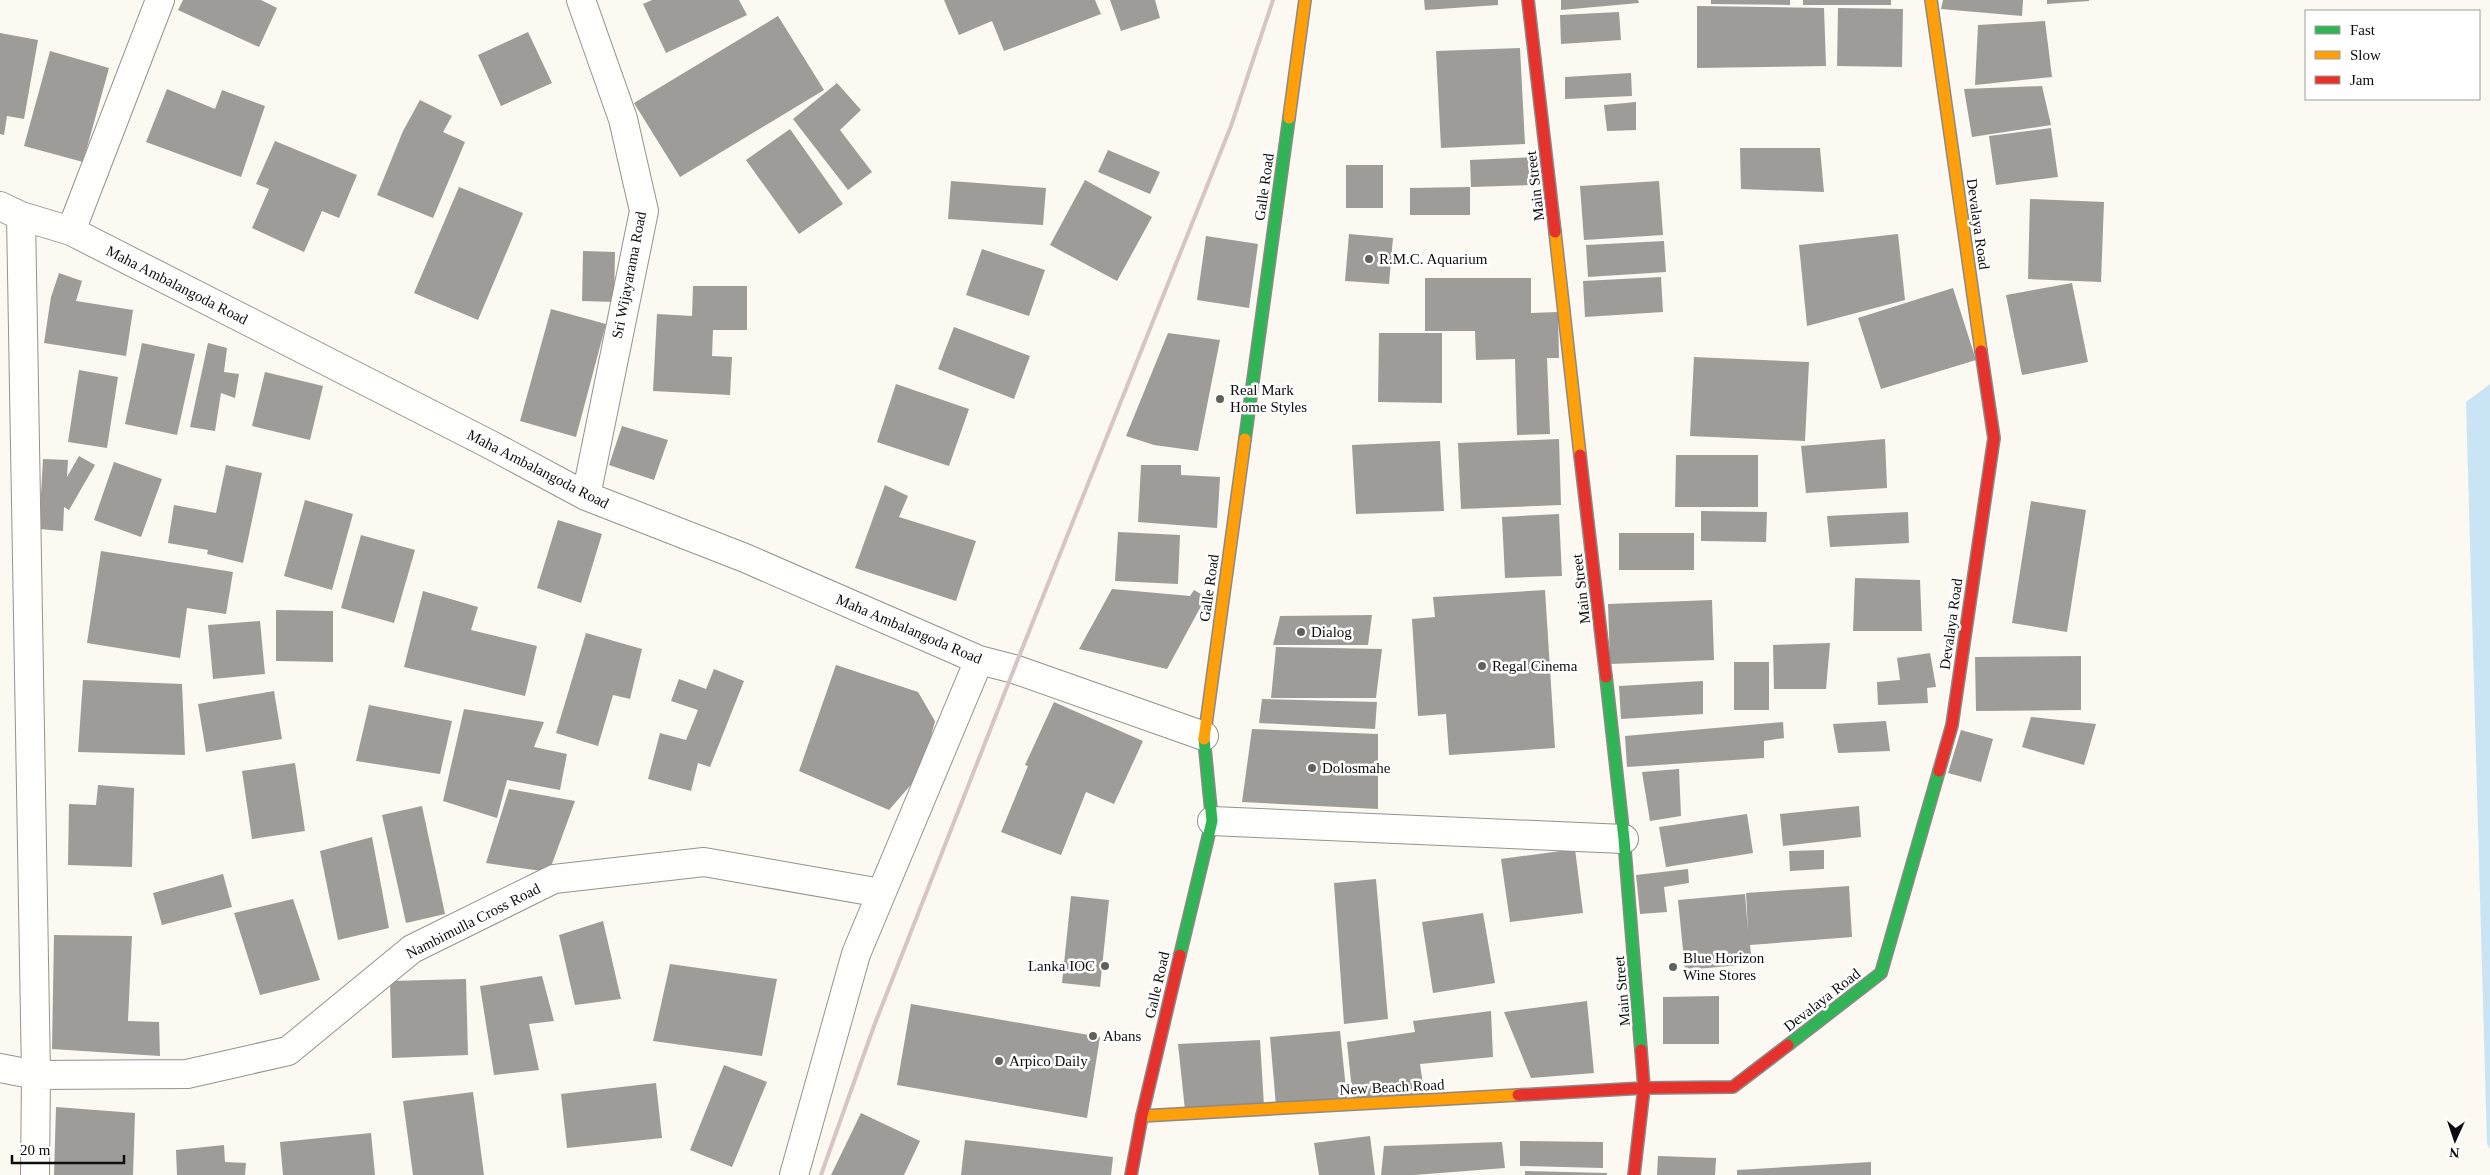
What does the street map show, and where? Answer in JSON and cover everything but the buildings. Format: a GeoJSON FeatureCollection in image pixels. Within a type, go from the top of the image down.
{"type":"FeatureCollection","features":[{"type":"Feature","properties":{"kind":"main road","name":"Galle Road"},"geometry":{"type":"LineString","coordinates":[[1131,1175],[1142,1116],[1212,821],[1204,736],[1305,0]]}},
{"type":"Feature","properties":{"kind":"main road","name":"Main Street"},"geometry":{"type":"LineString","coordinates":[[1528,0],[1624,839],[1644,1088],[1634,1175]]}},
{"type":"Feature","properties":{"kind":"main road","name":"Devalaya Road"},"geometry":{"type":"LineString","coordinates":[[1644,1088],[1733,1087],[1881,973],[1952,726],[1994,438],[1931,0]]}},
{"type":"Feature","properties":{"kind":"main road","name":"New Beach Road"},"geometry":{"type":"LineString","coordinates":[[1142,1116],[1644,1088]]}},
{"type":"Feature","properties":{"kind":"street"},"geometry":{"type":"LineString","coordinates":[[71,231],[160,0]]}},
{"type":"Feature","properties":{"kind":"street","name":"Sri Wijayarama Road"},"geometry":{"type":"LineString","coordinates":[[581,0],[623,120],[644,211],[617,336],[586,496]]}},
{"type":"Feature","properties":{"kind":"street"},"geometry":{"type":"LineString","coordinates":[[11,211],[36,1075],[35,1175]]}},
{"type":"Feature","properties":{"kind":"street","name":"Maha Ambalangoda Road"},"geometry":{"type":"LineString","coordinates":[[11,211],[71,231],[489,444],[586,496],[745,558],[979,660],[1014,669],[1204,736]]}},
{"type":"Feature","properties":{"kind":"street"},"geometry":{"type":"LineString","coordinates":[[794,1175],[856,954],[979,660]]}},
{"type":"Feature","properties":{"kind":"street"},"geometry":{"type":"LineString","coordinates":[[1212,821],[1624,839]]}},
{"type":"Feature","properties":{"kind":"street","name":"Nambimulla Cross Road"},"geometry":{"type":"LineString","coordinates":[[0,1068],[36,1075],[187,1074],[288,1051],[412,949],[554,879],[704,862],[880,893]]}},
{"type":"Feature","properties":{"kind":"water"},"geometry":{"type":"Polygon","coordinates":[[[2490,384],[2490,1149],[2487,1144],[2466,402],[2490,384]]]}},
{"type":"Feature","properties":{"kind":"railway"},"geometry":{"type":"LineString","coordinates":[[821,1175],[874,1026],[1231,126],[1273,0]]}},
{"type":"Feature","properties":{"kind":"traffic: fast"},"geometry":{"type":"LineString","coordinates":[[1245,439],[1289,118]]}},
{"type":"Feature","properties":{"kind":"traffic: fast"},"geometry":{"type":"LineString","coordinates":[[1606,677],[1624,839],[1641,1050]]}},
{"type":"Feature","properties":{"kind":"traffic: fast"},"geometry":{"type":"LineString","coordinates":[[1180,955],[1212,821],[1204,739]]}},
{"type":"Feature","properties":{"kind":"traffic: fast"},"geometry":{"type":"LineString","coordinates":[[1788,1045],[1881,973],[1939,771]]}},
{"type":"Feature","properties":{"kind":"traffic: slow"},"geometry":{"type":"LineString","coordinates":[[1289,118],[1305,0]]}},
{"type":"Feature","properties":{"kind":"traffic: slow"},"geometry":{"type":"LineString","coordinates":[[1931,0],[1981,351]]}},
{"type":"Feature","properties":{"kind":"traffic: slow"},"geometry":{"type":"LineString","coordinates":[[1555,232],[1580,455]]}},
{"type":"Feature","properties":{"kind":"traffic: slow"},"geometry":{"type":"LineString","coordinates":[[1204,739],[1245,439]]}},
{"type":"Feature","properties":{"kind":"traffic: slow"},"geometry":{"type":"LineString","coordinates":[[1142,1116],[1518,1095]]}},
{"type":"Feature","properties":{"kind":"traffic: jam"},"geometry":{"type":"LineString","coordinates":[[1528,0],[1555,232]]}},
{"type":"Feature","properties":{"kind":"traffic: jam"},"geometry":{"type":"LineString","coordinates":[[1939,771],[1952,725],[1994,438],[1981,351]]}},
{"type":"Feature","properties":{"kind":"traffic: jam"},"geometry":{"type":"LineString","coordinates":[[1580,455],[1606,677]]}},
{"type":"Feature","properties":{"kind":"traffic: jam"},"geometry":{"type":"LineString","coordinates":[[1131,1175],[1142,1116],[1180,955]]}},
{"type":"Feature","properties":{"kind":"traffic: jam"},"geometry":{"type":"LineString","coordinates":[[1518,1095],[1644,1088],[1733,1087],[1788,1045]]}},
{"type":"Feature","properties":{"kind":"traffic: jam"},"geometry":{"type":"LineString","coordinates":[[1634,1175],[1644,1088],[1641,1050]]}},
{"type":"Feature","properties":{"kind":"place","name":"R.M.C. Aquarium"},"geometry":{"type":"Point","coordinates":[1369,259]}},
{"type":"Feature","properties":{"kind":"place","name":"Real Mark Home Styles"},"geometry":{"type":"Point","coordinates":[1220,399]}},
{"type":"Feature","properties":{"kind":"place","name":"Dialog"},"geometry":{"type":"Point","coordinates":[1301,632]}},
{"type":"Feature","properties":{"kind":"place","name":"Regal Cinema"},"geometry":{"type":"Point","coordinates":[1482,666]}},
{"type":"Feature","properties":{"kind":"place","name":"Dolosmahe"},"geometry":{"type":"Point","coordinates":[1312,768]}},
{"type":"Feature","properties":{"kind":"place","name":"Lanka IOC"},"geometry":{"type":"Point","coordinates":[1105,966]}},
{"type":"Feature","properties":{"kind":"place","name":"Blue Horizon Wine Stores"},"geometry":{"type":"Point","coordinates":[1673,967]}},
{"type":"Feature","properties":{"kind":"place","name":"Abans"},"geometry":{"type":"Point","coordinates":[1093,1036]}},
{"type":"Feature","properties":{"kind":"place","name":"Arpico Daily"},"geometry":{"type":"Point","coordinates":[999,1061]}}]}
